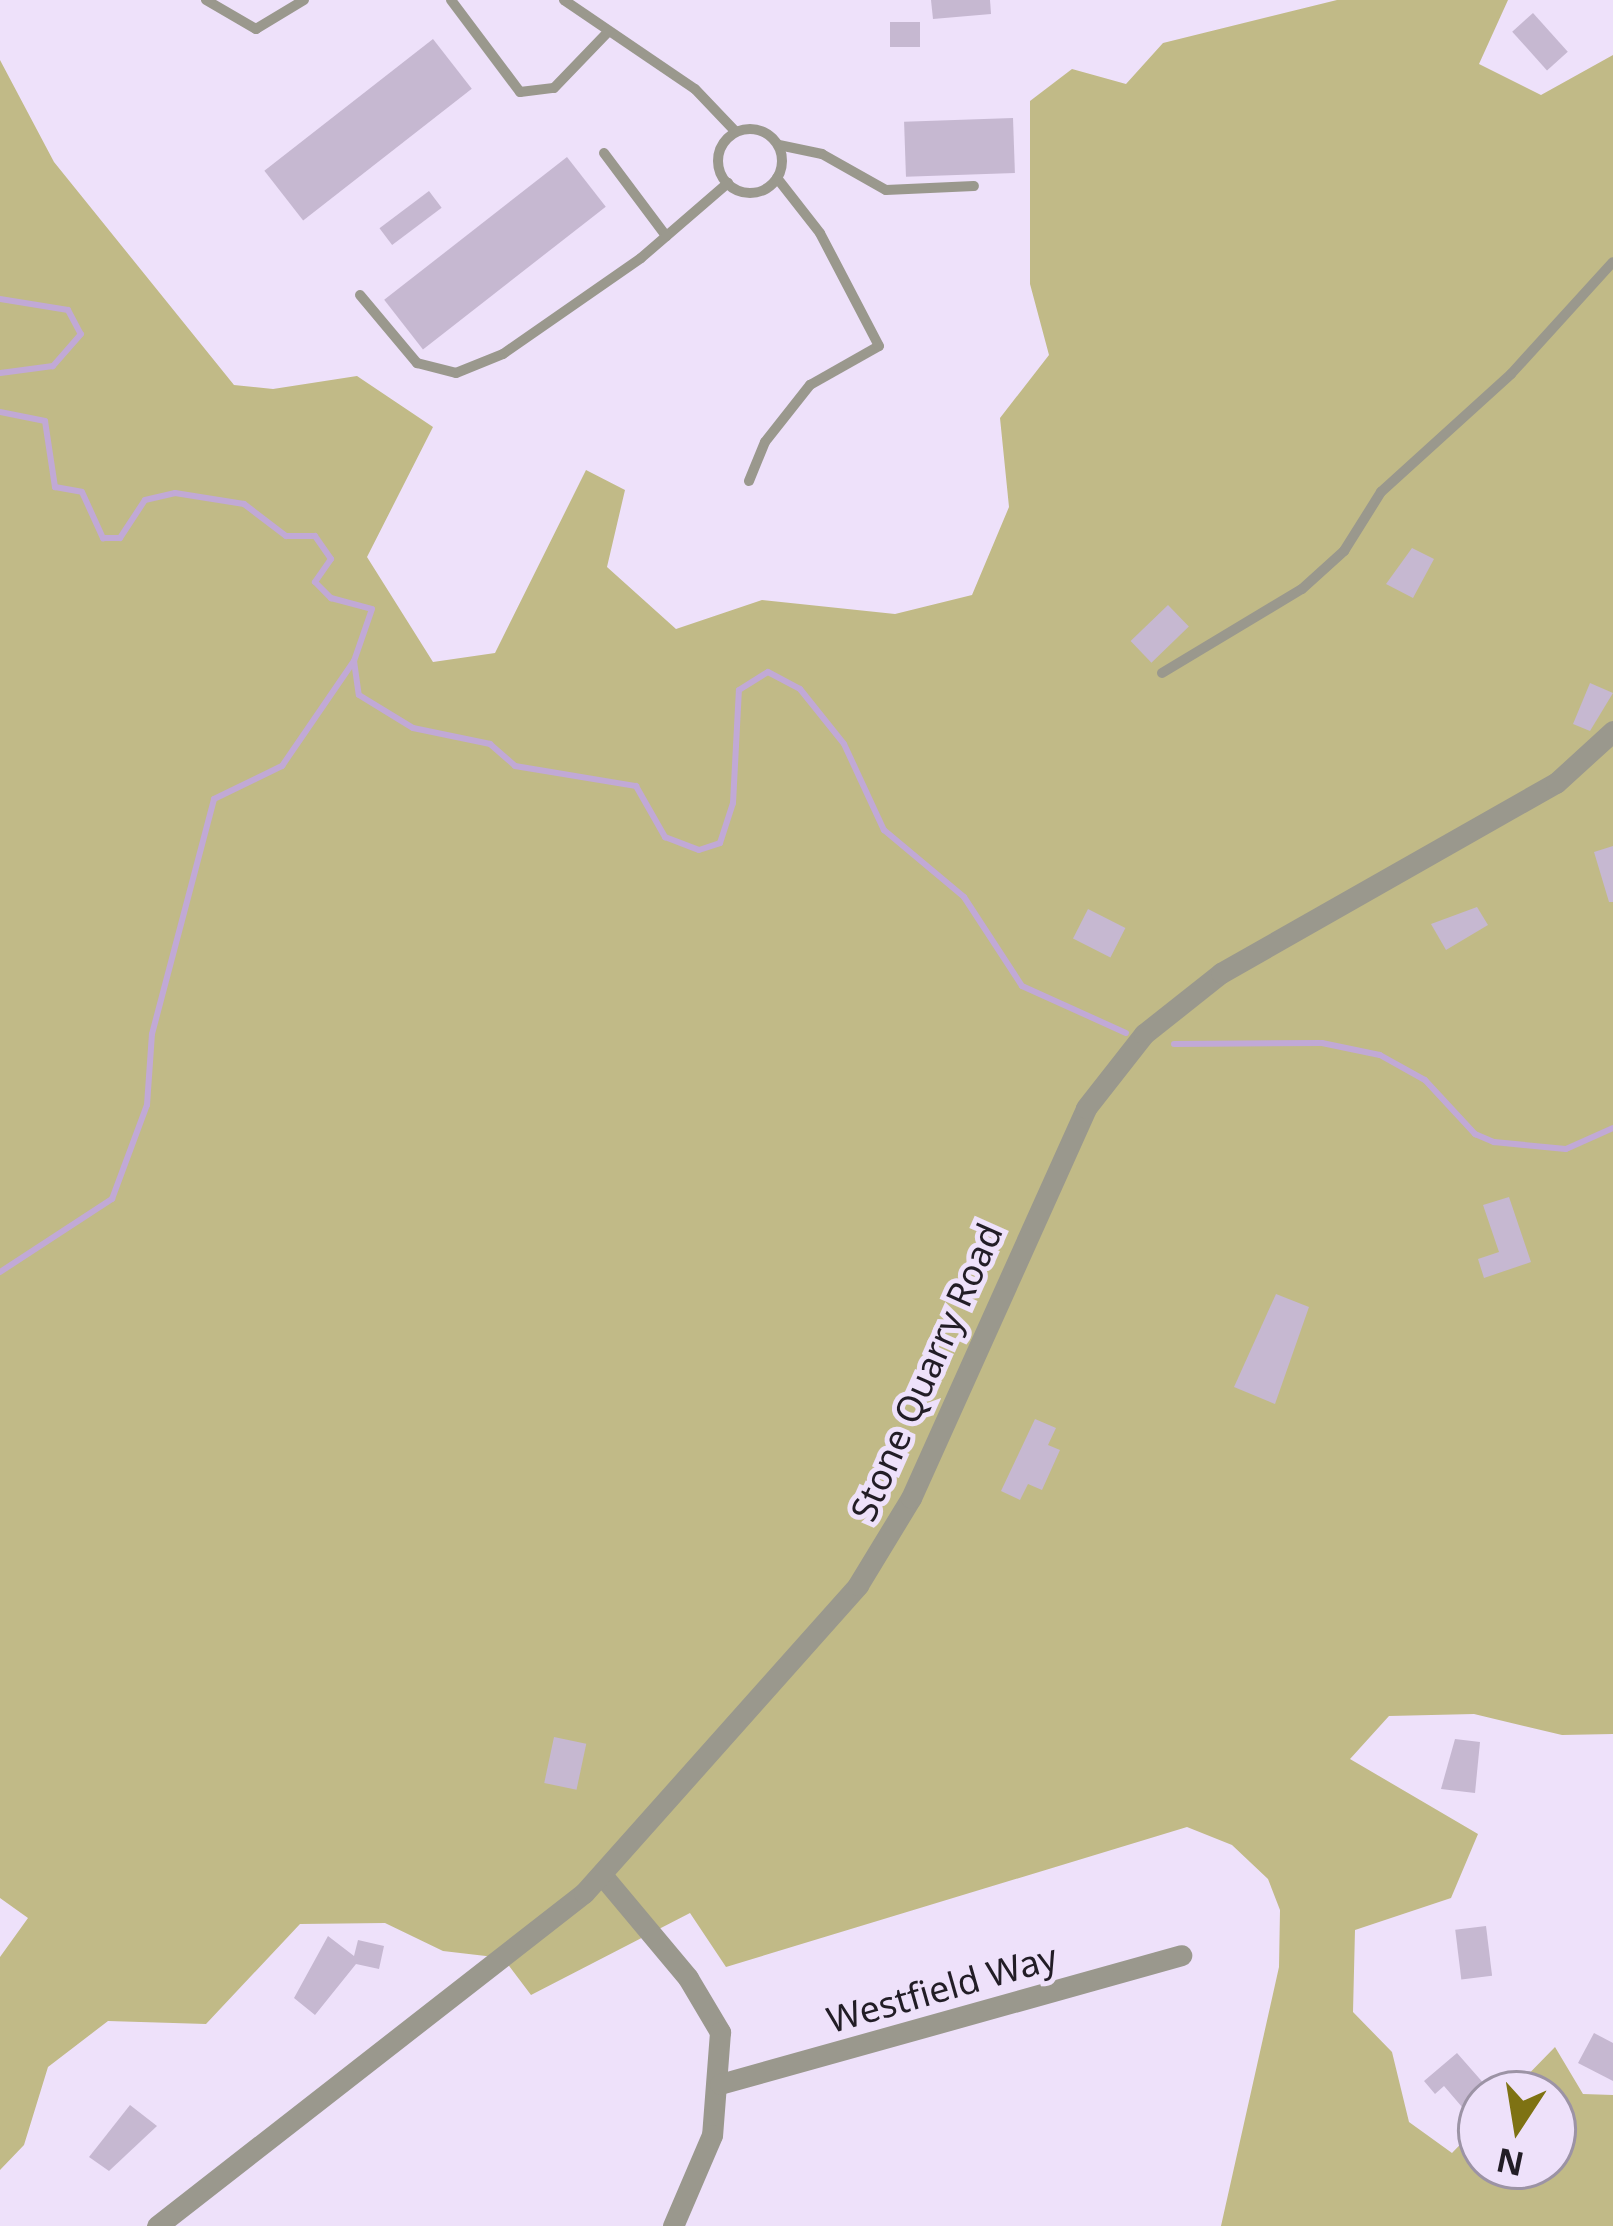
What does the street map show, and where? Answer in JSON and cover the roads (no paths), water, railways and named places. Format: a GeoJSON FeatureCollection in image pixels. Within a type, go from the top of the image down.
{"type":"FeatureCollection","features":[{"type":"Feature","properties":{"kind":"street","name":"Stone Quarry Road"},"geometry":{"type":"LineString","coordinates":[[158,2226],[602,1875],[881,1553],[1037,1202],[1086,1108],[1144,1034],[1222,973],[1556,783],[1613,731]]}},
{"type":"Feature","properties":{"kind":"street"},"geometry":{"type":"LineString","coordinates":[[602,1875],[709,2008],[720,2084],[712,2134],[673,2226]]}},
{"type":"Feature","properties":{"kind":"street","name":"Westfield Way"},"geometry":{"type":"LineString","coordinates":[[720,2084],[1181,1955]]}},
{"type":"Feature","properties":{"kind":"lane"},"geometry":{"type":"LineString","coordinates":[[206,0],[256,29],[304,0]]}},
{"type":"Feature","properties":{"kind":"lane"},"geometry":{"type":"LineString","coordinates":[[451,0],[520,92],[554,88],[607,33]]}},
{"type":"Feature","properties":{"kind":"lane"},"geometry":{"type":"LineString","coordinates":[[564,0],[695,89],[735,131],[767,133],[779,146],[822,154],[886,190],[974,186]]}},
{"type":"Feature","properties":{"kind":"lane"},"geometry":{"type":"LineString","coordinates":[[735,131],[717,159],[728,183],[748,193],[777,178]]}},
{"type":"Feature","properties":{"kind":"lane"},"geometry":{"type":"LineString","coordinates":[[749,482],[765,442],[810,385],[879,346],[820,233],[777,178],[779,146]]}},
{"type":"Feature","properties":{"kind":"lane"},"geometry":{"type":"LineString","coordinates":[[604,154],[666,236]]}},
{"type":"Feature","properties":{"kind":"lane"},"geometry":{"type":"LineString","coordinates":[[360,295],[416,364],[456,373],[502,354],[666,236],[728,183]]}},
{"type":"Feature","properties":{"kind":"lane"},"geometry":{"type":"LineString","coordinates":[[1162,673],[1302,589],[1344,551],[1381,492],[1511,374],[1613,262]]}},
{"type":"Feature","properties":{"kind":"waterway"},"geometry":{"type":"LineString","coordinates":[[0,299],[68,310],[81,334],[53,366],[0,373]]}},
{"type":"Feature","properties":{"kind":"waterway"},"geometry":{"type":"LineString","coordinates":[[0,412],[45,421],[55,487],[82,492],[103,538],[120,538],[145,500],[175,493],[244,504],[286,536],[315,536],[331,559],[315,582],[331,598],[372,609],[354,661],[359,695],[413,728],[490,744],[515,766],[636,786],[665,837],[699,850],[720,843],[733,803],[739,690],[768,672],[800,689],[844,744],[884,830],[964,897],[1022,986],[1126,1033]]}},
{"type":"Feature","properties":{"kind":"waterway"},"geometry":{"type":"LineString","coordinates":[[0,1272],[112,1199],[147,1105],[152,1034],[214,799],[282,766],[354,661]]}},
{"type":"Feature","properties":{"kind":"waterway"},"geometry":{"type":"LineString","coordinates":[[1174,1044],[1322,1043],[1380,1055],[1425,1080],[1475,1134],[1494,1142],[1566,1149],[1613,1128]]}}]}
